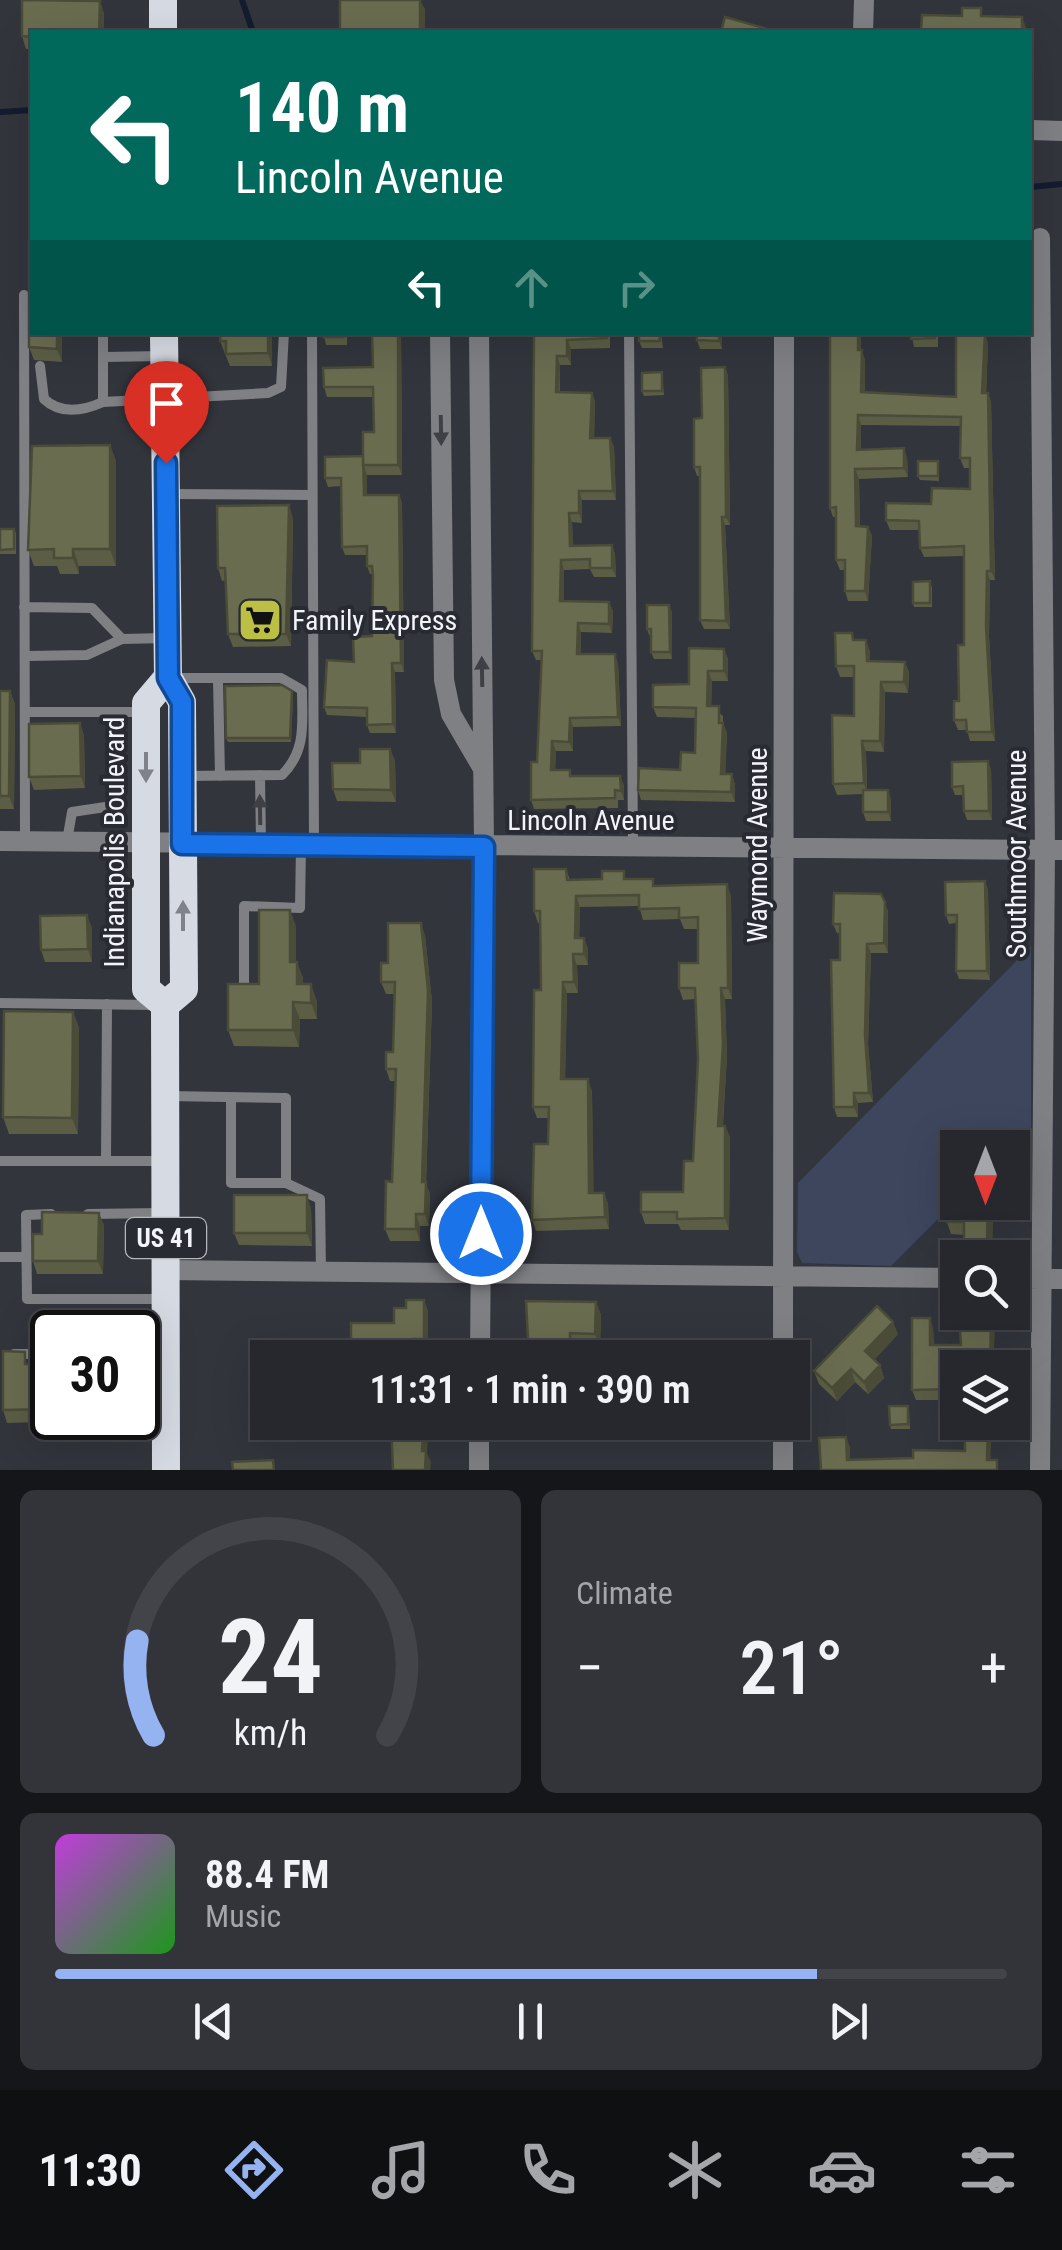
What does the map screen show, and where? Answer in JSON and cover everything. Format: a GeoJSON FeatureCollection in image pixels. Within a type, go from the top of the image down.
{"type":"FeatureCollection","features":[{"type":"Feature","properties":{"kind":"highway"},"geometry":{"type":"LineString","coordinates":[[162,0],[163,30]]}},
{"type":"Feature","properties":{"kind":"highway","name":"Indianapolis Boulevard"},"geometry":{"type":"LineString","coordinates":[[160,1323],[166,1299],[165,1005],[184,988],[182,702],[168,678],[164,344]]}},
{"type":"Feature","properties":{"kind":"highway","name":"Indianapolis Boulevard"},"geometry":{"type":"LineString","coordinates":[[165,1005],[146,989],[146,702],[168,678]]}},
{"type":"Feature","properties":{"kind":"highway","name":"Indianapolis Boulevard"},"geometry":{"type":"LineString","coordinates":[[160,1421],[166,1470]]}},
{"type":"Feature","properties":{"kind":"street"},"geometry":{"type":"LineString","coordinates":[[863,30],[864,0]]}},
{"type":"Feature","properties":{"kind":"street"},"geometry":{"type":"LineString","coordinates":[[1032,130],[1062,131]]}},
{"type":"Feature","properties":{"kind":"street"},"geometry":{"type":"LineString","coordinates":[[1035,238],[1062,240]]}},
{"type":"Feature","properties":{"kind":"street","name":"Southmoor Avenue"},"geometry":{"type":"LineString","coordinates":[[1035,238],[1053,850],[1052,1279],[1040,1470]]}},
{"type":"Feature","properties":{"kind":"street"},"geometry":{"type":"LineString","coordinates":[[440,335],[444,680],[451,714],[483,769]]}},
{"type":"Feature","properties":{"kind":"street"},"geometry":{"type":"LineString","coordinates":[[479,335],[484,847],[480,1340]]}},
{"type":"Feature","properties":{"kind":"street","name":"Waymond Avenue"},"geometry":{"type":"LineString","coordinates":[[783,1340],[784,335]]}},
{"type":"Feature","properties":{"kind":"street","name":"Lincoln Avenue"},"geometry":{"type":"LineString","coordinates":[[0,841],[1053,850]]}},
{"type":"Feature","properties":{"kind":"street"},"geometry":{"type":"LineString","coordinates":[[166,1270],[940,1278]]}},
{"type":"Feature","properties":{"kind":"street"},"geometry":{"type":"LineString","coordinates":[[479,1470],[480,1440]]}},
{"type":"Feature","properties":{"kind":"street"},"geometry":{"type":"LineString","coordinates":[[783,1440],[783,1470]]}},
{"type":"Feature","properties":{"kind":"lane"},"geometry":{"type":"LineString","coordinates":[[24,295],[25,841]]}},
{"type":"Feature","properties":{"kind":"lane"},"geometry":{"type":"LineString","coordinates":[[103,335],[103,402]]}},
{"type":"Feature","properties":{"kind":"lane"},"geometry":{"type":"LineString","coordinates":[[40,366],[44,399],[53,408],[72,411],[103,402],[164,402],[268,393],[281,387],[284,335]]}},
{"type":"Feature","properties":{"kind":"lane"},"geometry":{"type":"LineString","coordinates":[[244,988],[244,906],[300,908],[308,845],[312,335]]}},
{"type":"Feature","properties":{"kind":"lane"},"geometry":{"type":"LineString","coordinates":[[629,335],[633,847]]}},
{"type":"Feature","properties":{"kind":"lane"},"geometry":{"type":"LineString","coordinates":[[103,357],[164,344]]}},
{"type":"Feature","properties":{"kind":"lane"},"geometry":{"type":"LineString","coordinates":[[166,494],[312,494]]}},
{"type":"Feature","properties":{"kind":"lane"},"geometry":{"type":"LineString","coordinates":[[24,607],[92,608],[122,638]]}},
{"type":"Feature","properties":{"kind":"lane"},"geometry":{"type":"LineString","coordinates":[[26,656],[86,655],[122,638],[167,638]]}},
{"type":"Feature","properties":{"kind":"lane"},"geometry":{"type":"LineString","coordinates":[[168,678],[281,678],[302,690],[302,744],[296,761],[282,775],[182,776]]}},
{"type":"Feature","properties":{"kind":"lane"},"geometry":{"type":"LineString","coordinates":[[218,679],[220,776]]}},
{"type":"Feature","properties":{"kind":"lane"},"geometry":{"type":"LineString","coordinates":[[26,712],[146,712]]}},
{"type":"Feature","properties":{"kind":"lane"},"geometry":{"type":"LineString","coordinates":[[66,842],[72,812],[112,806],[117,712]]}},
{"type":"Feature","properties":{"kind":"lane"},"geometry":{"type":"LineString","coordinates":[[260,775],[261,845]]}},
{"type":"Feature","properties":{"kind":"lane"},"geometry":{"type":"LineString","coordinates":[[0,1003],[165,1005]]}},
{"type":"Feature","properties":{"kind":"lane"},"geometry":{"type":"LineString","coordinates":[[106,1160],[107,1004]]}},
{"type":"Feature","properties":{"kind":"lane"},"geometry":{"type":"LineString","coordinates":[[166,1096],[286,1098],[286,1183]]}},
{"type":"Feature","properties":{"kind":"lane"},"geometry":{"type":"LineString","coordinates":[[231,1098],[231,1183],[286,1183],[320,1200],[321,1273]]}},
{"type":"Feature","properties":{"kind":"lane"},"geometry":{"type":"LineString","coordinates":[[0,1161],[166,1161]]}},
{"type":"Feature","properties":{"kind":"lane"},"geometry":{"type":"LineString","coordinates":[[78,1214],[166,1213]]}},
{"type":"Feature","properties":{"kind":"lane"},"geometry":{"type":"LineString","coordinates":[[61,1214],[26,1215],[27,1299],[166,1299]]}},
{"type":"Feature","properties":{"kind":"lane"},"geometry":{"type":"LineString","coordinates":[[0,1258],[26,1258]]}},
{"type":"Feature","properties":{"kind":"lane"},"geometry":{"type":"LineString","coordinates":[[14,1354],[30,1354]]}},
{"type":"Feature","properties":{"kind":"shaded area"},"geometry":{"type":"Polygon","coordinates":[[[1031,946],[1031,1127],[940,1130],[940,1217],[891,1266],[802,1263],[797,1252],[798,1183],[1031,946]]]}},
{"type":"Feature","properties":{"kind":"building"},"geometry":{"type":"Polygon","coordinates":[[[22,0],[100,1],[99,30],[30,30],[30,37],[22,36],[22,0]]]}},
{"type":"Feature","properties":{"kind":"building"},"geometry":{"type":"Polygon","coordinates":[[[340,0],[420,0],[420,30],[340,30],[340,0]]]}},
{"type":"Feature","properties":{"kind":"building"},"geometry":{"type":"Polygon","coordinates":[[[962,8],[981,8],[981,16],[1022,17],[1022,30],[921,30],[922,15],[962,16],[962,8]]]}},
{"type":"Feature","properties":{"kind":"building"},"geometry":{"type":"Polygon","coordinates":[[[725,17],[771,30],[722,30],[725,17]]]}},
{"type":"Feature","properties":{"kind":"building"},"geometry":{"type":"Polygon","coordinates":[[[30,241],[30,335],[57,335],[57,349],[29,347],[30,241]]]}},
{"type":"Feature","properties":{"kind":"building"},"geometry":{"type":"Polygon","coordinates":[[[221,335],[268,335],[268,353],[226,354],[226,341],[220,341],[221,335]]]}},
{"type":"Feature","properties":{"kind":"building"},"geometry":{"type":"Polygon","coordinates":[[[372,335],[398,335],[398,465],[363,465],[363,432],[374,432],[373,387],[324,387],[323,368],[373,367],[372,335]]]}},
{"type":"Feature","properties":{"kind":"building"},"geometry":{"type":"Polygon","coordinates":[[[534,335],[607,335],[567,340],[567,356],[557,356],[556,392],[592,393],[590,438],[610,438],[613,491],[579,491],[579,513],[569,513],[570,546],[612,545],[612,568],[590,568],[590,559],[561,560],[560,601],[609,602],[609,624],[578,623],[577,654],[615,654],[618,717],[570,718],[569,742],[552,741],[551,770],[570,770],[570,776],[620,776],[621,791],[615,790],[615,798],[531,800],[531,762],[537,762],[542,651],[532,651],[534,335]]]}},
{"type":"Feature","properties":{"kind":"building"},"geometry":{"type":"Polygon","coordinates":[[[639,335],[659,335],[660,341],[639,341],[639,335]]]}},
{"type":"Feature","properties":{"kind":"building"},"geometry":{"type":"Polygon","coordinates":[[[697,335],[719,335],[719,341],[697,340],[697,335]]]}},
{"type":"Feature","properties":{"kind":"building"},"geometry":{"type":"Polygon","coordinates":[[[830,335],[858,335],[858,350],[862,350],[861,392],[956,397],[956,335],[985,335],[982,393],[988,393],[991,571],[987,571],[986,626],[992,732],[967,732],[966,720],[954,720],[954,701],[959,701],[958,645],[964,645],[964,546],[920,548],[919,521],[886,520],[886,503],[931,504],[932,488],[970,489],[970,458],[960,458],[961,417],[858,415],[857,450],[904,448],[904,468],[855,469],[856,526],[868,527],[865,591],[845,591],[845,560],[836,560],[836,507],[830,508],[830,335]]]}},
{"type":"Feature","properties":{"kind":"building"},"geometry":{"type":"Polygon","coordinates":[[[911,335],[935,335],[935,338],[911,339],[911,335]]]}},
{"type":"Feature","properties":{"kind":"building"},"geometry":{"type":"Polygon","coordinates":[[[725,367],[726,517],[722,517],[726,621],[700,620],[700,467],[694,467],[694,419],[702,418],[701,368],[725,367]]]}},
{"type":"Feature","properties":{"kind":"building"},"geometry":{"type":"Polygon","coordinates":[[[662,372],[662,391],[642,391],[642,373],[662,372]]]}},
{"type":"Feature","properties":{"kind":"building"},"geometry":{"type":"Polygon","coordinates":[[[110,445],[110,549],[73,549],[73,558],[54,558],[54,549],[28,550],[32,446],[110,445]]]}},
{"type":"Feature","properties":{"kind":"building"},"geometry":{"type":"Polygon","coordinates":[[[363,456],[364,495],[399,495],[401,663],[392,663],[393,724],[367,725],[367,708],[324,707],[327,660],[354,662],[353,637],[372,636],[373,575],[372,566],[367,566],[367,546],[342,547],[341,478],[325,478],[325,457],[363,456]]]}},
{"type":"Feature","properties":{"kind":"building"},"geometry":{"type":"Polygon","coordinates":[[[918,461],[938,461],[938,476],[918,476],[918,461]]]}},
{"type":"Feature","properties":{"kind":"building"},"geometry":{"type":"Polygon","coordinates":[[[289,505],[286,634],[228,634],[225,568],[218,568],[217,506],[289,505]]]}},
{"type":"Feature","properties":{"kind":"building"},"geometry":{"type":"Polygon","coordinates":[[[0,529],[14,529],[14,549],[0,550],[0,529]]]}},
{"type":"Feature","properties":{"kind":"building"},"geometry":{"type":"Polygon","coordinates":[[[930,581],[930,603],[913,603],[913,582],[930,581]]]}},
{"type":"Feature","properties":{"kind":"building"},"geometry":{"type":"Polygon","coordinates":[[[647,605],[669,605],[670,652],[651,652],[647,605]]]}},
{"type":"Feature","properties":{"kind":"building"},"geometry":{"type":"Polygon","coordinates":[[[835,633],[852,633],[853,640],[866,640],[867,661],[905,662],[904,682],[881,682],[880,741],[862,741],[864,783],[833,784],[832,715],[854,716],[854,666],[836,666],[835,633]]]}},
{"type":"Feature","properties":{"kind":"building"},"geometry":{"type":"Polygon","coordinates":[[[689,648],[724,649],[724,671],[708,671],[707,706],[719,706],[719,723],[723,723],[721,774],[732,774],[731,792],[638,790],[639,768],[680,770],[681,752],[695,753],[696,708],[653,707],[653,685],[689,684],[689,648]]]}},
{"type":"Feature","properties":{"kind":"building","name":"Family Express"},"geometry":{"type":"Polygon","coordinates":[[[282,685],[292,691],[290,738],[226,738],[225,686],[282,685]]]}},
{"type":"Feature","properties":{"kind":"building"},"geometry":{"type":"Polygon","coordinates":[[[0,691],[10,691],[9,796],[0,796],[0,691]]]}},
{"type":"Feature","properties":{"kind":"building"},"geometry":{"type":"Polygon","coordinates":[[[80,723],[81,776],[29,777],[29,724],[80,723]]]}},
{"type":"Feature","properties":{"kind":"building"},"geometry":{"type":"Polygon","coordinates":[[[360,749],[390,749],[391,790],[333,789],[332,763],[360,763],[360,749]]]}},
{"type":"Feature","properties":{"kind":"building"},"geometry":{"type":"Polygon","coordinates":[[[988,761],[989,811],[964,811],[963,786],[952,787],[952,762],[988,761]]]}},
{"type":"Feature","properties":{"kind":"building"},"geometry":{"type":"Polygon","coordinates":[[[863,790],[888,790],[888,812],[863,812],[863,790]]]}},
{"type":"Feature","properties":{"kind":"building"},"geometry":{"type":"Polygon","coordinates":[[[534,869],[566,869],[567,880],[602,879],[602,871],[624,871],[624,879],[653,879],[653,886],[727,884],[728,988],[721,988],[723,1044],[718,1126],[725,1126],[725,1218],[677,1219],[677,1212],[641,1212],[641,1192],[683,1192],[684,1161],[693,1161],[698,1059],[695,988],[679,988],[679,963],[698,963],[698,917],[679,918],[679,908],[639,909],[639,895],[576,896],[575,938],[584,938],[584,954],[573,954],[574,982],[563,982],[561,1079],[588,1079],[589,1193],[604,1193],[605,1217],[532,1220],[534,1144],[548,1144],[549,1107],[533,1107],[534,990],[541,990],[540,911],[534,911],[534,869]]]}},
{"type":"Feature","properties":{"kind":"building"},"geometry":{"type":"Polygon","coordinates":[[[985,881],[987,971],[956,971],[957,915],[946,915],[945,882],[985,881]]]}},
{"type":"Feature","properties":{"kind":"building"},"geometry":{"type":"Polygon","coordinates":[[[834,893],[881,894],[885,902],[884,943],[867,944],[865,1035],[869,1093],[854,1093],[854,1107],[834,1107],[831,960],[840,960],[840,924],[833,924],[834,893]]]}},
{"type":"Feature","properties":{"kind":"building"},"geometry":{"type":"Polygon","coordinates":[[[259,910],[290,910],[290,962],[297,962],[297,984],[311,984],[311,1003],[293,1002],[293,1030],[228,1030],[228,984],[259,984],[259,910]]]}},
{"type":"Feature","properties":{"kind":"building"},"geometry":{"type":"Polygon","coordinates":[[[87,915],[88,949],[41,950],[40,916],[87,915]]]}},
{"type":"Feature","properties":{"kind":"building"},"geometry":{"type":"Polygon","coordinates":[[[388,923],[421,923],[428,990],[422,1182],[426,1182],[425,1214],[416,1214],[416,1229],[385,1229],[386,1181],[392,1182],[396,1069],[386,1069],[386,1052],[393,1052],[395,982],[381,982],[381,963],[388,963],[388,923]]]}},
{"type":"Feature","properties":{"kind":"building"},"geometry":{"type":"Polygon","coordinates":[[[4,1011],[73,1012],[72,1118],[3,1117],[4,1011]]]}},
{"type":"Feature","properties":{"kind":"building"},"geometry":{"type":"Polygon","coordinates":[[[234,1195],[307,1195],[307,1233],[234,1233],[234,1195]]]}},
{"type":"Feature","properties":{"kind":"building"},"geometry":{"type":"Polygon","coordinates":[[[42,1212],[99,1213],[98,1261],[33,1261],[33,1234],[42,1234],[42,1212]]]}},
{"type":"Feature","properties":{"kind":"building"},"geometry":{"type":"Polygon","coordinates":[[[988,1220],[987,1240],[964,1239],[964,1222],[947,1222],[988,1220]]]}},
{"type":"Feature","properties":{"kind":"building"},"geometry":{"type":"Polygon","coordinates":[[[406,1300],[424,1300],[424,1339],[351,1340],[351,1323],[394,1323],[394,1308],[406,1308],[406,1300]]]}},
{"type":"Feature","properties":{"kind":"building"},"geometry":{"type":"Polygon","coordinates":[[[526,1301],[596,1302],[595,1334],[570,1333],[570,1340],[528,1340],[526,1301]]]}},
{"type":"Feature","properties":{"kind":"building"},"geometry":{"type":"Polygon","coordinates":[[[877,1306],[893,1322],[865,1351],[880,1365],[864,1382],[851,1369],[832,1388],[814,1371],[877,1306]]]}},
{"type":"Feature","properties":{"kind":"building"},"geometry":{"type":"Polygon","coordinates":[[[912,1318],[930,1318],[930,1345],[961,1345],[960,1330],[991,1330],[990,1350],[940,1350],[940,1389],[912,1390],[912,1318]]]}},
{"type":"Feature","properties":{"kind":"building"},"geometry":{"type":"Polygon","coordinates":[[[3,1351],[25,1352],[25,1364],[30,1364],[30,1409],[3,1410],[3,1351]]]}},
{"type":"Feature","properties":{"kind":"building"},"geometry":{"type":"Polygon","coordinates":[[[889,1406],[908,1406],[908,1424],[890,1425],[889,1406]]]}},
{"type":"Feature","properties":{"kind":"building"},"geometry":{"type":"Polygon","coordinates":[[[846,1437],[847,1460],[913,1458],[913,1450],[965,1451],[965,1440],[988,1440],[987,1460],[997,1460],[997,1470],[821,1470],[819,1438],[846,1437]]]}},
{"type":"Feature","properties":{"kind":"building"},"geometry":{"type":"Polygon","coordinates":[[[392,1440],[423,1440],[425,1470],[393,1470],[392,1440]]]}},
{"type":"Feature","properties":{"kind":"building"},"geometry":{"type":"Polygon","coordinates":[[[273,1460],[274,1470],[233,1470],[232,1462],[273,1460]]]}},
{"type":"Feature","properties":{"kind":"waterway"},"geometry":{"type":"LineString","coordinates":[[242,0],[252,30]]}},
{"type":"Feature","properties":{"kind":"waterway"},"geometry":{"type":"LineString","coordinates":[[0,112],[30,110]]}},
{"type":"Feature","properties":{"kind":"waterway"},"geometry":{"type":"LineString","coordinates":[[1032,187],[1062,184]]}},
{"type":"Feature","properties":{"kind":"place","name":"Family Express"},"geometry":{"type":"Point","coordinates":[260,620]}},
{"type":"Feature","properties":{"kind":"route"},"geometry":{"type":"LineString","coordinates":[[166,463],[168,678],[182,702],[182,844],[484,847],[481,1234]]}}]}
